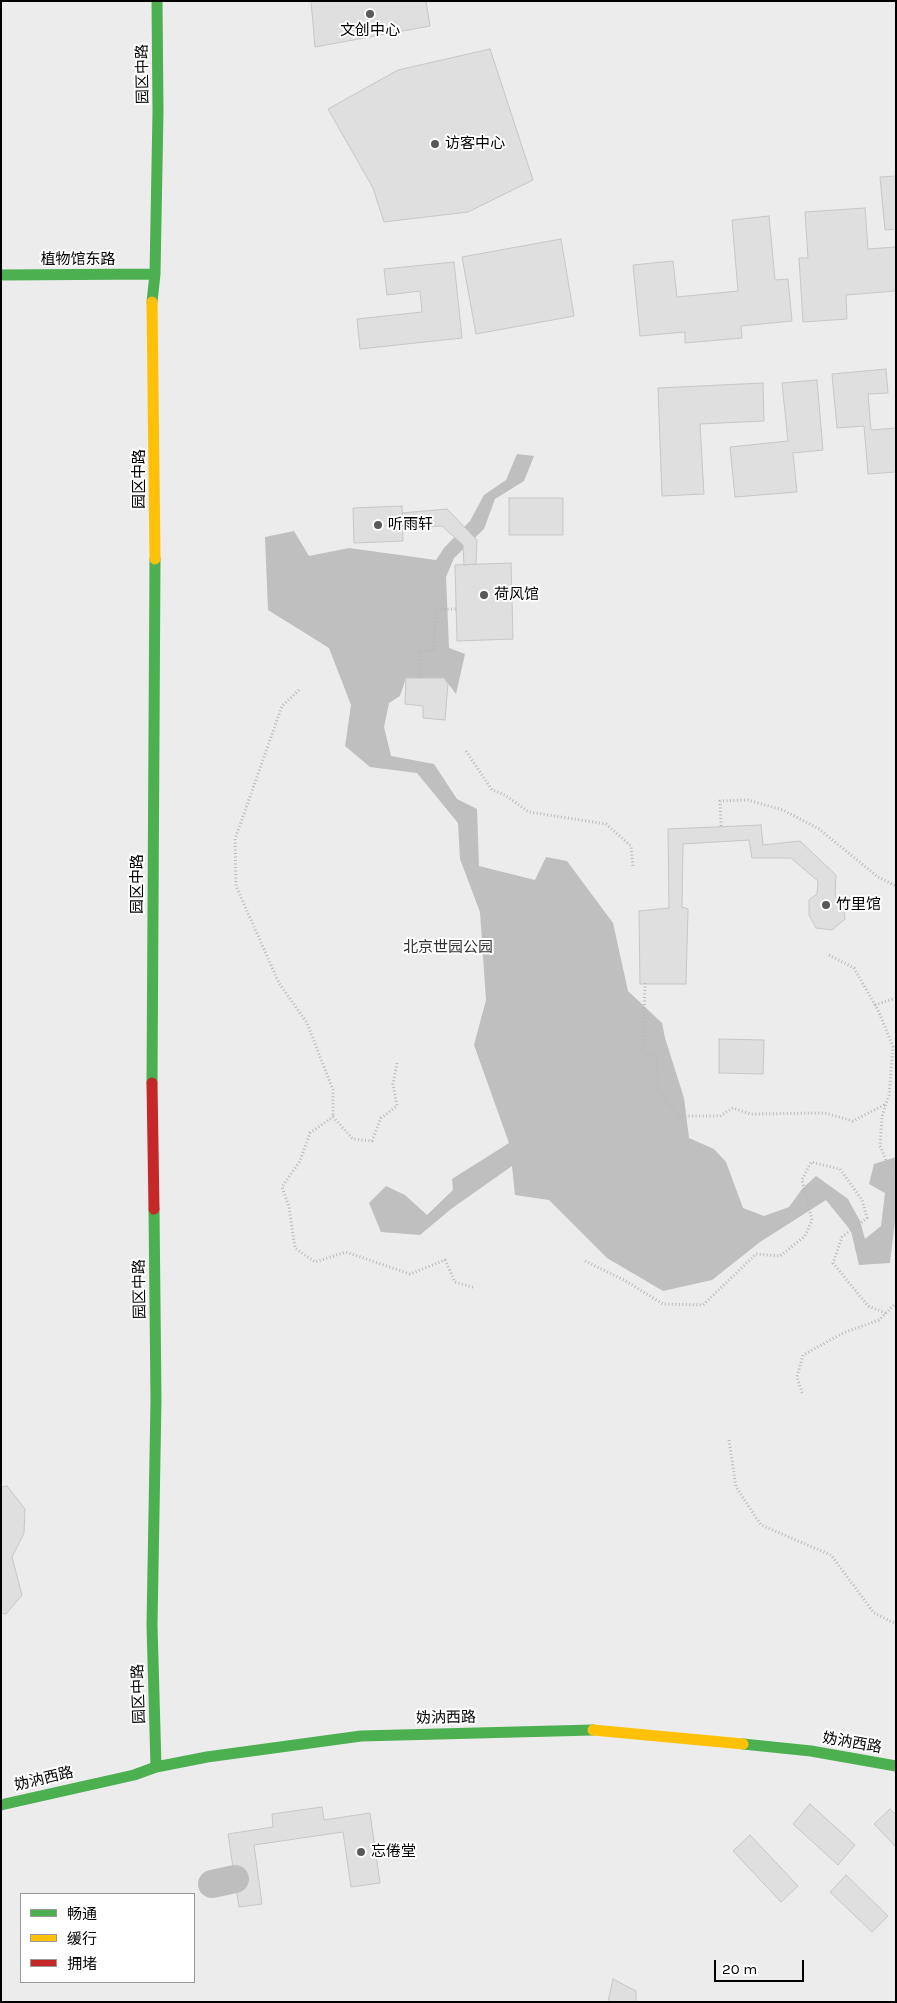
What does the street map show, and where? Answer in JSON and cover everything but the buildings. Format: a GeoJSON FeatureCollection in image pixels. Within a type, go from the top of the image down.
{"type":"FeatureCollection","features":[{"type":"Feature","properties":{"kind":"street","name":"园区中路"},"geometry":{"type":"LineString","coordinates":[[156,1767],[152,1625],[156,1400],[152,1060],[155,494],[152,288],[156,274],[157,1]]}},
{"type":"Feature","properties":{"kind":"street","name":"植物馆东路"},"geometry":{"type":"LineString","coordinates":[[1,275],[156,274]]}},
{"type":"Feature","properties":{"kind":"street","name":"妫汭西路"},"geometry":{"type":"LineString","coordinates":[[1,1805],[134,1774],[156,1767],[207,1757],[361,1736],[597,1730],[811,1751],[896,1766]]}},
{"type":"Feature","properties":{"kind":"path"},"geometry":{"type":"LineString","coordinates":[[420,678],[420,651],[434,651],[435,610],[456,609]]}},
{"type":"Feature","properties":{"kind":"path"},"geometry":{"type":"LineString","coordinates":[[299,690],[282,706],[235,838],[236,886],[279,983],[307,1023],[333,1090],[333,1117],[353,1139],[372,1141],[381,1118],[397,1106],[393,1084],[397,1063]]}},
{"type":"Feature","properties":{"kind":"path"},"geometry":{"type":"LineString","coordinates":[[466,751],[492,790],[504,795],[529,812],[606,824],[631,846],[634,868]]}},
{"type":"Feature","properties":{"kind":"path"},"geometry":{"type":"LineString","coordinates":[[721,826],[720,801],[748,800],[783,810],[818,830],[878,877],[896,886]]}},
{"type":"Feature","properties":{"kind":"path"},"geometry":{"type":"LineString","coordinates":[[829,955],[854,968],[875,1005],[893,1048],[886,1104],[882,1116],[880,1146],[886,1160],[896,1173]]}},
{"type":"Feature","properties":{"kind":"path"},"geometry":{"type":"LineString","coordinates":[[646,983],[643,1052],[658,1056],[657,1088],[679,1116],[720,1116],[733,1108],[750,1114],[825,1113],[853,1121],[886,1104]]}},
{"type":"Feature","properties":{"kind":"path"},"geometry":{"type":"LineString","coordinates":[[875,1005],[896,998]]}},
{"type":"Feature","properties":{"kind":"path"},"geometry":{"type":"LineString","coordinates":[[333,1117],[310,1134],[300,1160],[282,1188],[289,1207],[295,1248],[316,1262],[346,1252],[410,1274],[445,1260],[455,1282],[475,1288]]}},
{"type":"Feature","properties":{"kind":"path"},"geometry":{"type":"LineString","coordinates":[[586,1261],[624,1280],[663,1304],[703,1305],[756,1254],[780,1256],[805,1236],[812,1220],[802,1180],[812,1162],[840,1170],[862,1200],[867,1218],[842,1236],[832,1263],[868,1306],[888,1314]]}},
{"type":"Feature","properties":{"kind":"path"},"geometry":{"type":"LineString","coordinates":[[802,1393],[797,1377],[803,1355],[843,1334],[880,1320],[888,1314],[896,1303]]}},
{"type":"Feature","properties":{"kind":"path"},"geometry":{"type":"LineString","coordinates":[[728,1440],[736,1487],[761,1525],[832,1555],[874,1613],[896,1624]]}},
{"type":"Feature","properties":{"kind":"green space","name":"北京世园公园"},"geometry":{"type":"Polygon","coordinates":[[[1,1],[896,1],[896,2002],[1,2002],[1,1]]]}},
{"type":"Feature","properties":{"kind":"shaded area"},"geometry":{"type":"Polygon","coordinates":[[[517,454],[534,456],[524,481],[495,499],[484,529],[454,558],[446,577],[449,648],[465,654],[456,694],[444,678],[406,678],[400,696],[389,703],[384,727],[391,756],[434,764],[457,799],[477,809],[479,866],[535,880],[546,857],[567,861],[613,923],[628,991],[662,1023],[684,1098],[689,1138],[714,1149],[726,1162],[743,1208],[764,1216],[789,1207],[802,1189],[816,1176],[848,1199],[860,1221],[865,1239],[881,1226],[885,1193],[869,1184],[874,1164],[896,1157],[896,1212],[890,1263],[859,1265],[851,1231],[826,1200],[760,1242],[712,1280],[663,1291],[607,1258],[549,1200],[515,1195],[512,1166],[451,1209],[420,1235],[381,1232],[369,1203],[386,1186],[405,1195],[427,1215],[453,1190],[452,1179],[509,1143],[474,1045],[486,1000],[480,912],[460,859],[458,823],[417,773],[370,767],[345,746],[351,705],[329,648],[268,610],[265,537],[294,531],[309,556],[349,548],[436,560],[444,548],[470,521],[484,495],[506,480],[517,454]]]}},
{"type":"Feature","properties":{"kind":"traffic: fast"},"geometry":{"type":"LineString","coordinates":[[152,302],[155,274],[158,112],[157,1]]}},
{"type":"Feature","properties":{"kind":"traffic: fast"},"geometry":{"type":"LineString","coordinates":[[1,275],[155,274]]}},
{"type":"Feature","properties":{"kind":"traffic: fast"},"geometry":{"type":"LineString","coordinates":[[152,1083],[155,559]]}},
{"type":"Feature","properties":{"kind":"traffic: fast"},"geometry":{"type":"LineString","coordinates":[[154,1209],[156,1400],[152,1625],[156,1767]]}},
{"type":"Feature","properties":{"kind":"traffic: fast"},"geometry":{"type":"LineString","coordinates":[[1,1805],[134,1775],[156,1767],[207,1757],[361,1736],[593,1730]]}},
{"type":"Feature","properties":{"kind":"traffic: fast"},"geometry":{"type":"LineString","coordinates":[[743,1744],[811,1751],[896,1766]]}},
{"type":"Feature","properties":{"kind":"traffic: slow"},"geometry":{"type":"LineString","coordinates":[[152,302],[155,559]]}},
{"type":"Feature","properties":{"kind":"traffic: slow"},"geometry":{"type":"LineString","coordinates":[[593,1730],[743,1744]]}},
{"type":"Feature","properties":{"kind":"traffic: jam"},"geometry":{"type":"LineString","coordinates":[[152,1083],[154,1209]]}},
{"type":"Feature","properties":{"kind":"place","name":"文创中心"},"geometry":{"type":"Point","coordinates":[370,14]}},
{"type":"Feature","properties":{"kind":"place","name":"访客中心"},"geometry":{"type":"Point","coordinates":[435,144]}},
{"type":"Feature","properties":{"kind":"place","name":"听雨轩"},"geometry":{"type":"Point","coordinates":[378,525]}},
{"type":"Feature","properties":{"kind":"place","name":"荷风馆"},"geometry":{"type":"Point","coordinates":[484,595]}},
{"type":"Feature","properties":{"kind":"place","name":"竹里馆"},"geometry":{"type":"Point","coordinates":[826,905]}},
{"type":"Feature","properties":{"kind":"place","name":"忘倦堂"},"geometry":{"type":"Point","coordinates":[361,1852]}}]}
